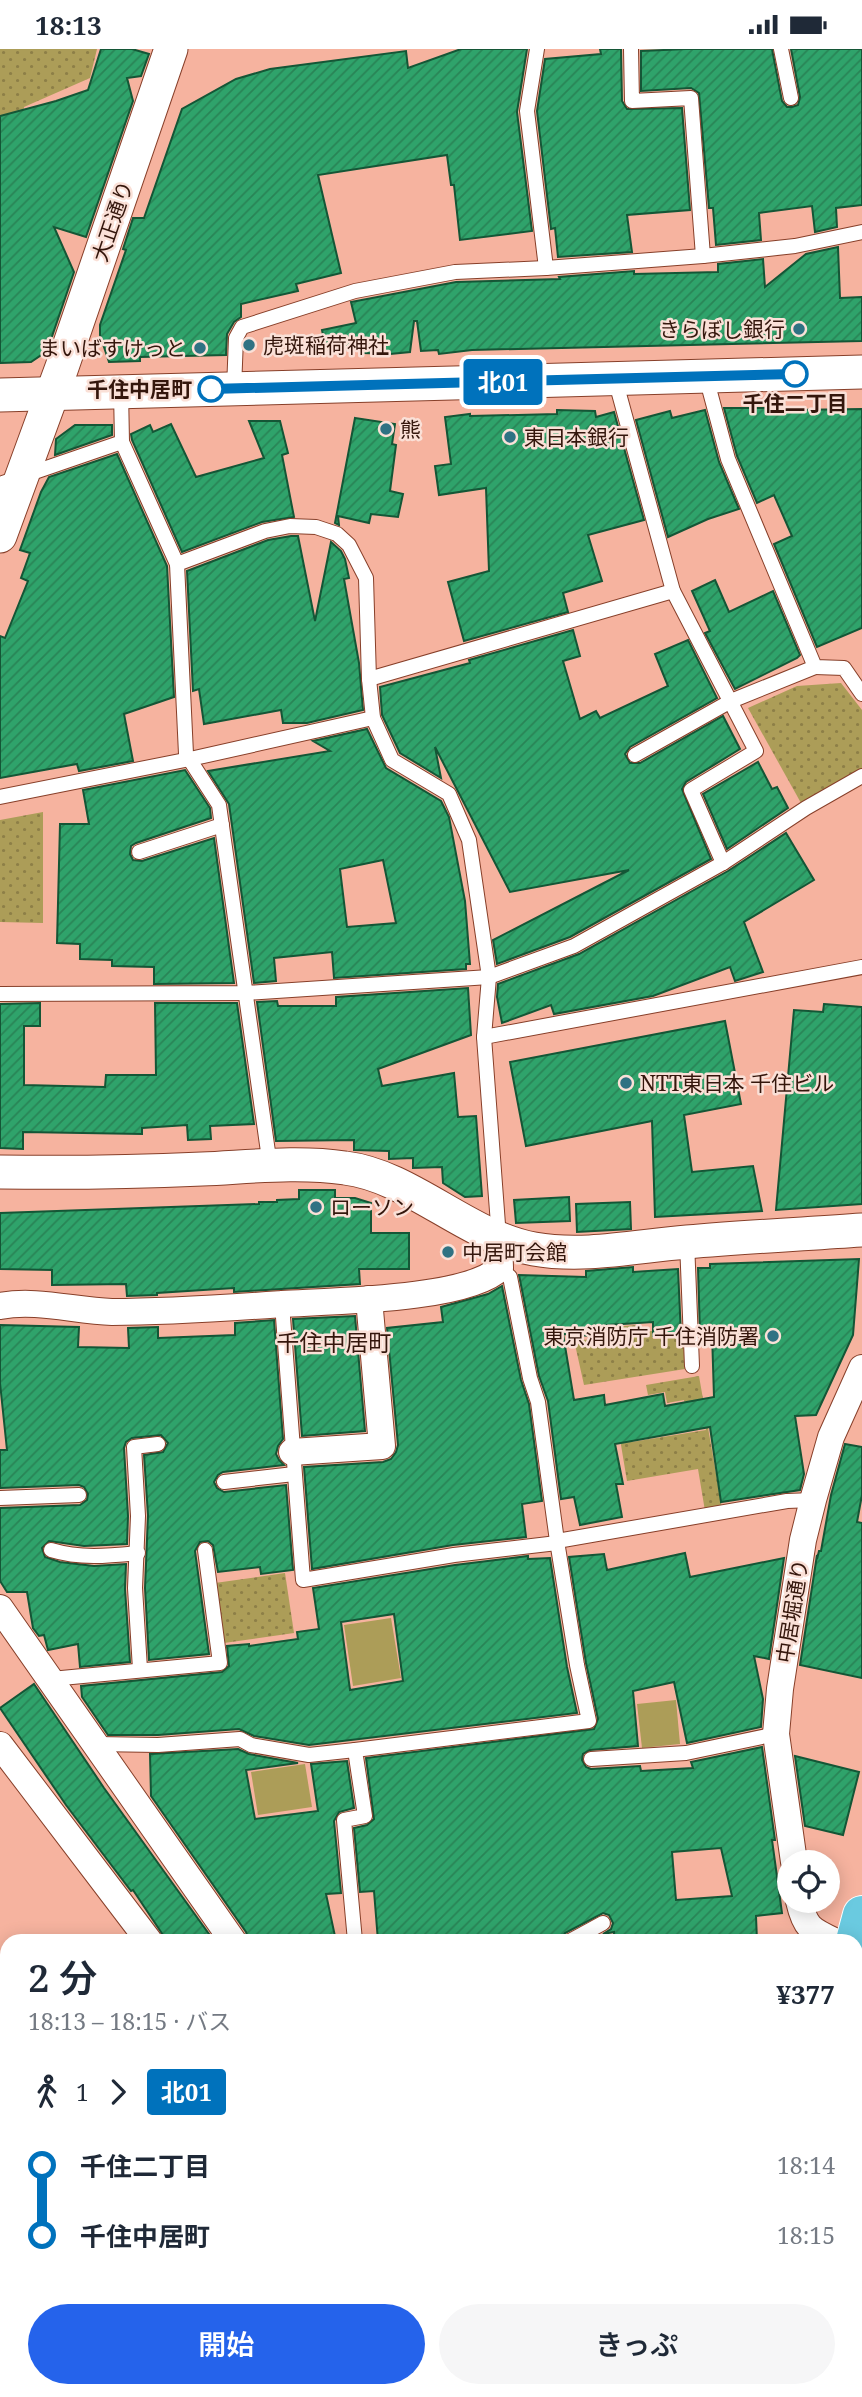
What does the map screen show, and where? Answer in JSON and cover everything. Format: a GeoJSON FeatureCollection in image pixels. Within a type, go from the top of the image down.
{"type":"FeatureCollection","features":[{"type":"Feature","properties":{"kind":"highway"},"geometry":{"type":"LineString","coordinates":[[857,1934],[862,1915]]}},
{"type":"Feature","properties":{"kind":"street","name":"大正通り"},"geometry":{"type":"LineString","coordinates":[[0,536],[11,480],[52,393],[172,49]]}},
{"type":"Feature","properties":{"kind":"street"},"geometry":{"type":"LineString","coordinates":[[0,395],[862,372]]}},
{"type":"Feature","properties":{"kind":"street"},"geometry":{"type":"LineString","coordinates":[[0,1172],[102,1173],[270,1166],[347,1168],[376,1176],[431,1202],[500,1253],[533,1249],[573,1253],[862,1230]]}},
{"type":"Feature","properties":{"kind":"street"},"geometry":{"type":"LineString","coordinates":[[0,1306],[43,1305],[107,1311],[182,1311],[413,1296],[492,1277],[500,1253]]}},
{"type":"Feature","properties":{"kind":"street"},"geometry":{"type":"LineString","coordinates":[[293,1463],[382,1446],[369,1299]]}},
{"type":"Feature","properties":{"kind":"street","name":"中居堀通り"},"geometry":{"type":"LineString","coordinates":[[792,1850],[776,1734],[780,1689],[803,1540],[813,1500],[831,1437],[862,1368]]}},
{"type":"Feature","properties":{"kind":"street"},"geometry":{"type":"LineString","coordinates":[[0,1608],[228,1934]]}},
{"type":"Feature","properties":{"kind":"street"},"geometry":{"type":"LineString","coordinates":[[0,1745],[141,1934]]}},
{"type":"Feature","properties":{"kind":"street"},"geometry":{"type":"LineString","coordinates":[[801,1913],[811,1931],[818,1934]]}},
{"type":"Feature","properties":{"kind":"lane"},"geometry":{"type":"LineString","coordinates":[[537,49],[527,111],[546,268]]}},
{"type":"Feature","properties":{"kind":"lane"},"geometry":{"type":"LineString","coordinates":[[631,49],[632,101],[691,98],[703,256]]}},
{"type":"Feature","properties":{"kind":"lane"},"geometry":{"type":"LineString","coordinates":[[781,49],[791,98]]}},
{"type":"Feature","properties":{"kind":"lane"},"geometry":{"type":"LineString","coordinates":[[233,389],[236,338],[242,327],[355,291],[455,272],[703,256],[795,246],[862,232]]}},
{"type":"Feature","properties":{"kind":"lane"},"geometry":{"type":"LineString","coordinates":[[706,377],[728,459],[815,667]]}},
{"type":"Feature","properties":{"kind":"lane"},"geometry":{"type":"LineString","coordinates":[[615,379],[673,591],[756,751],[691,790],[723,863]]}},
{"type":"Feature","properties":{"kind":"lane"},"geometry":{"type":"LineString","coordinates":[[121,391],[122,442],[177,564],[186,754],[219,805],[270,1166]]}},
{"type":"Feature","properties":{"kind":"lane"},"geometry":{"type":"LineString","coordinates":[[11,480],[122,442]]}},
{"type":"Feature","properties":{"kind":"lane"},"geometry":{"type":"LineString","coordinates":[[95,1744],[158,1745],[240,1739],[251,1745],[309,1755],[589,1721],[557,1542],[538,1402],[530,1378],[510,1277],[500,1253],[484,1037],[489,977],[469,840],[449,794],[392,760],[373,718],[366,578],[349,545],[337,534],[316,527],[290,526],[265,531],[177,564]]}},
{"type":"Feature","properties":{"kind":"lane"},"geometry":{"type":"LineString","coordinates":[[369,680],[673,591]]}},
{"type":"Feature","properties":{"kind":"lane"},"geometry":{"type":"LineString","coordinates":[[635,755],[731,701],[815,667],[844,668],[862,694]]}},
{"type":"Feature","properties":{"kind":"lane"},"geometry":{"type":"LineString","coordinates":[[0,797],[190,759],[373,718]]}},
{"type":"Feature","properties":{"kind":"lane"},"geometry":{"type":"LineString","coordinates":[[0,994],[246,993],[489,977],[574,946],[723,863],[862,776]]}},
{"type":"Feature","properties":{"kind":"lane"},"geometry":{"type":"LineString","coordinates":[[138,852],[222,825]]}},
{"type":"Feature","properties":{"kind":"lane"},"geometry":{"type":"LineString","coordinates":[[484,1037],[862,967]]}},
{"type":"Feature","properties":{"kind":"lane"},"geometry":{"type":"LineString","coordinates":[[687,1242],[692,1366]]}},
{"type":"Feature","properties":{"kind":"lane"},"geometry":{"type":"LineString","coordinates":[[282,1304],[303,1580],[454,1555],[557,1542],[787,1501],[813,1500]]}},
{"type":"Feature","properties":{"kind":"lane"},"geometry":{"type":"LineString","coordinates":[[141,1669],[135,1588],[138,1553],[134,1447],[158,1444]]}},
{"type":"Feature","properties":{"kind":"lane"},"geometry":{"type":"LineString","coordinates":[[224,1482],[293,1463]]}},
{"type":"Feature","properties":{"kind":"lane"},"geometry":{"type":"LineString","coordinates":[[0,1498],[79,1495]]}},
{"type":"Feature","properties":{"kind":"lane"},"geometry":{"type":"LineString","coordinates":[[51,1550],[66,1555],[93,1557],[138,1553]]}},
{"type":"Feature","properties":{"kind":"lane"},"geometry":{"type":"LineString","coordinates":[[51,1679],[219,1663],[205,1550]]}},
{"type":"Feature","properties":{"kind":"lane"},"geometry":{"type":"LineString","coordinates":[[592,1759],[687,1753],[776,1734]]}},
{"type":"Feature","properties":{"kind":"lane"},"geometry":{"type":"LineString","coordinates":[[354,1934],[344,1820],[365,1816],[355,1750]]}},
{"type":"Feature","properties":{"kind":"lane"},"geometry":{"type":"LineString","coordinates":[[583,1934],[603,1923]]}},
{"type":"Feature","properties":{"kind":"shaded area"},"geometry":{"type":"Polygon","coordinates":[[[0,49],[97,49],[90,78],[24,107],[20,142],[0,140],[0,49]]]}},
{"type":"Feature","properties":{"kind":"shaded area"},"geometry":{"type":"Polygon","coordinates":[[[841,683],[862,710],[862,769],[801,803],[748,708],[797,686],[841,683]]]}},
{"type":"Feature","properties":{"kind":"shaded area"},"geometry":{"type":"Polygon","coordinates":[[[43,812],[43,923],[0,922],[0,820],[43,812]]]}},
{"type":"Feature","properties":{"kind":"shaded area"},"geometry":{"type":"Polygon","coordinates":[[[636,1325],[637,1332],[652,1331],[653,1339],[683,1337],[685,1369],[584,1385],[574,1340],[612,1339],[612,1327],[636,1325]]]}},
{"type":"Feature","properties":{"kind":"shaded area"},"geometry":{"type":"Polygon","coordinates":[[[699,1376],[722,1508],[705,1511],[698,1469],[627,1481],[620,1439],[631,1437],[632,1442],[706,1430],[702,1407],[686,1410],[684,1400],[667,1403],[665,1392],[648,1395],[646,1385],[699,1376]]]}},
{"type":"Feature","properties":{"kind":"shaded area"},"geometry":{"type":"Polygon","coordinates":[[[285,1573],[294,1633],[224,1643],[215,1583],[285,1573]]]}},
{"type":"Feature","properties":{"kind":"shaded area"},"geometry":{"type":"Polygon","coordinates":[[[391,1618],[401,1678],[353,1686],[344,1625],[391,1618]]]}},
{"type":"Feature","properties":{"kind":"shaded area"},"geometry":{"type":"Polygon","coordinates":[[[676,1700],[680,1744],[642,1748],[637,1704],[676,1700]]]}},
{"type":"Feature","properties":{"kind":"shaded area"},"geometry":{"type":"Polygon","coordinates":[[[305,1764],[312,1807],[258,1815],[251,1772],[305,1764]]]}},
{"type":"Feature","properties":{"kind":"building"},"geometry":{"type":"Polygon","coordinates":[[[101,49],[132,49],[149,54],[141,76],[127,78],[133,101],[86,237],[54,227],[74,272],[47,351],[31,362],[0,363],[0,116],[88,90],[101,49]]]}},
{"type":"Feature","properties":{"kind":"building"},"geometry":{"type":"Polygon","coordinates":[[[461,49],[527,49],[517,112],[532,231],[460,240],[454,185],[451,185],[447,155],[318,175],[341,273],[296,284],[298,291],[241,304],[241,317],[234,322],[227,334],[226,355],[140,357],[140,361],[109,362],[100,335],[100,325],[126,250],[123,249],[133,218],[144,218],[182,109],[236,79],[270,69],[406,51],[408,68],[461,49]]]}},
{"type":"Feature","properties":{"kind":"building"},"geometry":{"type":"Polygon","coordinates":[[[600,49],[621,49],[622,101],[627,109],[682,108],[690,210],[627,215],[632,252],[558,257],[555,228],[551,229],[537,111],[545,59],[601,54],[600,49]]]}},
{"type":"Feature","properties":{"kind":"building"},"geometry":{"type":"Polygon","coordinates":[[[772,49],[782,101],[787,107],[792,107],[798,105],[800,97],[791,49],[862,49],[862,205],[836,208],[837,227],[815,232],[812,206],[759,213],[761,240],[716,245],[713,208],[709,208],[699,93],[691,88],[641,91],[641,51],[772,49]]]}},
{"type":"Feature","properties":{"kind":"building"},"geometry":{"type":"Polygon","coordinates":[[[838,247],[840,298],[862,297],[862,341],[472,350],[439,354],[438,350],[421,351],[417,321],[414,321],[410,352],[390,354],[363,353],[362,350],[326,350],[322,330],[356,323],[351,302],[456,282],[560,279],[559,277],[634,271],[634,274],[718,272],[718,264],[763,259],[765,287],[806,254],[838,247]]]}},
{"type":"Feature","properties":{"kind":"building"},"geometry":{"type":"Polygon","coordinates":[[[724,408],[862,409],[862,628],[817,647],[774,544],[792,536],[774,495],[757,503],[737,456],[724,408]]]}},
{"type":"Feature","properties":{"kind":"building"},"geometry":{"type":"Polygon","coordinates":[[[557,410],[595,411],[596,417],[614,412],[644,520],[588,535],[602,581],[563,593],[568,612],[464,641],[448,582],[489,571],[486,488],[439,495],[435,466],[451,464],[445,417],[470,414],[557,414],[557,410]]]}},
{"type":"Feature","properties":{"kind":"building"},"geometry":{"type":"Polygon","coordinates":[[[705,410],[719,462],[739,509],[668,537],[636,420],[670,411],[672,418],[705,410]]]}},
{"type":"Feature","properties":{"kind":"building"},"geometry":{"type":"Polygon","coordinates":[[[355,418],[395,424],[392,444],[396,445],[390,491],[403,494],[398,517],[371,514],[369,523],[338,516],[339,525],[335,523],[355,418]]]}},
{"type":"Feature","properties":{"kind":"building"},"geometry":{"type":"Polygon","coordinates":[[[249,421],[280,421],[288,453],[282,455],[294,517],[262,522],[182,552],[131,434],[150,425],[153,432],[171,424],[196,477],[264,458],[249,421]]]}},
{"type":"Feature","properties":{"kind":"building"},"geometry":{"type":"Polygon","coordinates":[[[75,425],[112,425],[112,435],[55,455],[56,439],[75,425]]]}},
{"type":"Feature","properties":{"kind":"building"},"geometry":{"type":"Polygon","coordinates":[[[117,454],[167,566],[174,697],[124,714],[133,761],[79,771],[77,764],[0,778],[0,636],[5,638],[28,581],[21,578],[30,553],[20,550],[49,477],[117,454]]]}},
{"type":"Feature","properties":{"kind":"building"},"geometry":{"type":"Polygon","coordinates":[[[298,536],[315,621],[331,542],[345,559],[349,578],[344,579],[359,663],[363,710],[307,723],[283,723],[281,710],[204,724],[199,689],[193,691],[187,571],[268,540],[298,536]]]}},
{"type":"Feature","properties":{"kind":"building"},"geometry":{"type":"Polygon","coordinates":[[[715,580],[729,612],[773,591],[800,655],[735,689],[705,633],[710,631],[692,591],[715,580]]]}},
{"type":"Feature","properties":{"kind":"building"},"geometry":{"type":"Polygon","coordinates":[[[573,630],[580,656],[563,661],[580,719],[596,711],[600,718],[668,686],[655,654],[688,640],[717,698],[630,747],[625,754],[630,763],[640,763],[723,716],[740,749],[686,782],[682,789],[711,859],[570,937],[497,964],[493,940],[629,870],[510,892],[435,747],[441,778],[400,753],[382,715],[380,687],[470,663],[469,660],[573,630]]]}},
{"type":"Feature","properties":{"kind":"building"},"geometry":{"type":"Polygon","coordinates":[[[367,729],[386,768],[441,801],[449,817],[465,901],[470,964],[466,964],[466,969],[334,978],[332,952],[274,958],[276,981],[254,983],[229,804],[208,771],[330,751],[313,741],[367,729]],[[383,860],[340,869],[347,927],[396,923],[383,860]]]}},
{"type":"Feature","properties":{"kind":"building"},"geometry":{"type":"Polygon","coordinates":[[[758,762],[772,789],[777,787],[788,808],[727,849],[703,794],[758,762]]]}},
{"type":"Feature","properties":{"kind":"building"},"geometry":{"type":"Polygon","coordinates":[[[185,770],[210,808],[211,818],[136,843],[131,846],[130,854],[133,860],[142,861],[214,838],[234,983],[154,984],[154,967],[112,966],[112,960],[80,959],[80,944],[57,943],[60,824],[89,824],[83,790],[185,770]]]}},
{"type":"Feature","properties":{"kind":"building"},"geometry":{"type":"Polygon","coordinates":[[[786,833],[814,880],[744,922],[763,972],[735,981],[730,967],[653,996],[554,1014],[551,1005],[502,1023],[497,997],[498,984],[579,954],[728,871],[786,833]]]}},
{"type":"Feature","properties":{"kind":"building"},"geometry":{"type":"Polygon","coordinates":[[[468,988],[471,1035],[378,1069],[382,1086],[454,1073],[458,1117],[476,1116],[482,1196],[465,1197],[443,1183],[442,1167],[413,1168],[413,1158],[389,1159],[389,1151],[354,1150],[354,1140],[276,1141],[257,1002],[277,1001],[278,1006],[336,1006],[336,997],[468,988]]]}},
{"type":"Feature","properties":{"kind":"building"},"geometry":{"type":"Polygon","coordinates":[[[40,1003],[40,1026],[24,1026],[24,1085],[105,1087],[106,1075],[156,1075],[155,1003],[237,1003],[254,1124],[210,1126],[211,1139],[188,1140],[187,1125],[142,1128],[142,1134],[23,1132],[23,1149],[0,1148],[0,1004],[40,1003]]]}},
{"type":"Feature","properties":{"kind":"building"},"geometry":{"type":"Polygon","coordinates":[[[824,1004],[862,1007],[862,1204],[776,1210],[794,1010],[823,1012],[824,1004]]]}},
{"type":"Feature","properties":{"kind":"building","name":"NTT東日本 千住ビル"},"geometry":{"type":"Polygon","coordinates":[[[725,1021],[741,1104],[684,1115],[692,1172],[753,1166],[762,1211],[655,1217],[652,1121],[526,1146],[510,1062],[725,1021]]]}},
{"type":"Feature","properties":{"kind":"building"},"geometry":{"type":"Polygon","coordinates":[[[299,1190],[335,1190],[335,1198],[355,1198],[371,1203],[371,1233],[409,1233],[409,1269],[359,1269],[360,1284],[234,1292],[234,1288],[127,1296],[126,1284],[52,1285],[52,1270],[0,1269],[0,1213],[259,1204],[299,1199],[299,1190]]]}},
{"type":"Feature","properties":{"kind":"building"},"geometry":{"type":"Polygon","coordinates":[[[569,1197],[570,1221],[516,1223],[514,1200],[569,1197]]]}},
{"type":"Feature","properties":{"kind":"building"},"geometry":{"type":"Polygon","coordinates":[[[630,1202],[631,1229],[577,1232],[576,1204],[630,1202]]]}},
{"type":"Feature","properties":{"kind":"building"},"geometry":{"type":"Polygon","coordinates":[[[859,1259],[853,1335],[816,1415],[795,1416],[804,1474],[800,1490],[721,1502],[710,1427],[615,1444],[623,1484],[616,1484],[622,1517],[580,1525],[574,1497],[561,1499],[548,1401],[539,1376],[519,1275],[586,1277],[586,1271],[633,1267],[633,1272],[678,1269],[681,1335],[653,1336],[653,1322],[607,1325],[606,1337],[563,1334],[574,1400],[604,1395],[605,1405],[663,1394],[665,1406],[714,1397],[712,1333],[700,1334],[698,1268],[710,1268],[710,1264],[859,1259]]]}},
{"type":"Feature","properties":{"kind":"building"},"geometry":{"type":"Polygon","coordinates":[[[502,1286],[521,1380],[529,1404],[542,1501],[522,1504],[526,1537],[453,1545],[312,1569],[304,1467],[383,1462],[391,1459],[396,1452],[398,1445],[387,1328],[443,1322],[441,1307],[488,1294],[502,1286]]]}},
{"type":"Feature","properties":{"kind":"building"},"geometry":{"type":"Polygon","coordinates":[[[355,1316],[365,1431],[302,1436],[293,1319],[355,1316]]]}},
{"type":"Feature","properties":{"kind":"building"},"geometry":{"type":"Polygon","coordinates":[[[274,1320],[283,1439],[276,1454],[284,1465],[223,1472],[214,1482],[217,1488],[224,1492],[286,1485],[293,1570],[261,1574],[260,1567],[218,1572],[213,1545],[208,1541],[200,1542],[195,1551],[209,1654],[149,1660],[145,1588],[148,1515],[144,1455],[163,1452],[168,1443],[161,1435],[132,1438],[126,1442],[124,1448],[127,1544],[84,1546],[49,1541],[42,1548],[45,1557],[60,1562],[94,1566],[126,1564],[130,1662],[80,1667],[78,1644],[48,1650],[44,1635],[39,1636],[33,1628],[27,1592],[7,1592],[0,1581],[0,1508],[80,1505],[87,1500],[88,1494],[84,1487],[79,1485],[0,1488],[0,1450],[7,1450],[0,1383],[0,1325],[79,1327],[78,1347],[129,1348],[128,1328],[158,1327],[158,1338],[235,1335],[235,1323],[274,1320]]]}},
{"type":"Feature","properties":{"kind":"building"},"geometry":{"type":"Polygon","coordinates":[[[845,1444],[862,1447],[862,1495],[857,1522],[862,1523],[862,1678],[800,1665],[817,1555],[817,1559],[845,1444]]]}},
{"type":"Feature","properties":{"kind":"building"},"geometry":{"type":"Polygon","coordinates":[[[685,1553],[690,1577],[784,1558],[769,1659],[754,1656],[763,1699],[761,1727],[687,1743],[674,1682],[633,1691],[638,1746],[590,1750],[583,1754],[582,1760],[586,1767],[591,1769],[640,1766],[641,1771],[693,1768],[691,1762],[762,1747],[775,1840],[772,1840],[777,1876],[777,1913],[782,1913],[756,1916],[757,1934],[603,1934],[611,1929],[613,1923],[609,1915],[603,1913],[564,1934],[377,1934],[374,1891],[360,1892],[354,1828],[367,1825],[374,1819],[366,1758],[594,1729],[598,1719],[569,1557],[604,1554],[607,1570],[685,1553]],[[721,1848],[672,1852],[676,1900],[732,1896],[721,1848]]]}},
{"type":"Feature","properties":{"kind":"building"},"geometry":{"type":"Polygon","coordinates":[[[528,1556],[528,1559],[550,1558],[577,1713],[309,1745],[254,1736],[239,1729],[158,1735],[108,1735],[82,1697],[81,1686],[222,1672],[229,1666],[227,1646],[249,1646],[298,1639],[297,1632],[319,1629],[313,1588],[528,1556]],[[394,1614],[341,1622],[350,1690],[403,1681],[394,1614]]]}},
{"type":"Feature","properties":{"kind":"building"},"geometry":{"type":"Polygon","coordinates":[[[34,1684],[104,1788],[209,1934],[162,1934],[133,1890],[131,1891],[66,1805],[0,1708],[34,1684]]]}},
{"type":"Feature","properties":{"kind":"building"},"geometry":{"type":"Polygon","coordinates":[[[238,1749],[249,1754],[298,1763],[246,1770],[255,1819],[318,1811],[311,1764],[347,1761],[354,1808],[339,1812],[334,1821],[341,1893],[326,1894],[335,1934],[247,1934],[151,1796],[150,1754],[238,1749]]]}},
{"type":"Feature","properties":{"kind":"building"},"geometry":{"type":"Polygon","coordinates":[[[795,1756],[859,1772],[843,1835],[805,1826],[795,1756]]]}},
{"type":"Feature","properties":{"kind":"bus line","name":"北01"},"geometry":{"type":"LineString","coordinates":[[211,389],[795,374]]}},
{"type":"Feature","properties":{"kind":"place","name":"きらぼし銀行"},"geometry":{"type":"Point","coordinates":[799,329]}},
{"type":"Feature","properties":{"kind":"place","name":"虎斑稲荷神社"},"geometry":{"type":"Point","coordinates":[249,345]}},
{"type":"Feature","properties":{"kind":"place","name":"まいばすけっと"},"geometry":{"type":"Point","coordinates":[200,348]}},
{"type":"Feature","properties":{"kind":"place","name":"千住二丁目"},"geometry":{"type":"Point","coordinates":[795,374]}},
{"type":"Feature","properties":{"kind":"place","name":"千住中居町"},"geometry":{"type":"Point","coordinates":[211,389]}},
{"type":"Feature","properties":{"kind":"place","name":"熊"},"geometry":{"type":"Point","coordinates":[386,429]}},
{"type":"Feature","properties":{"kind":"place","name":"東日本銀行"},"geometry":{"type":"Point","coordinates":[510,437]}},
{"type":"Feature","properties":{"kind":"place","name":"NTT東日本 千住ビル"},"geometry":{"type":"Point","coordinates":[626,1083]}},
{"type":"Feature","properties":{"kind":"place","name":"ローソン"},"geometry":{"type":"Point","coordinates":[316,1207]}},
{"type":"Feature","properties":{"kind":"place","name":"中居町会館"},"geometry":{"type":"Point","coordinates":[448,1252]}},
{"type":"Feature","properties":{"kind":"place","name":"東京消防庁 千住消防署"},"geometry":{"type":"Point","coordinates":[773,1336]}},
{"type":"Feature","properties":{"kind":"district","name":"千住中居町"},"geometry":{"type":"Point","coordinates":[334,1342]}}]}
